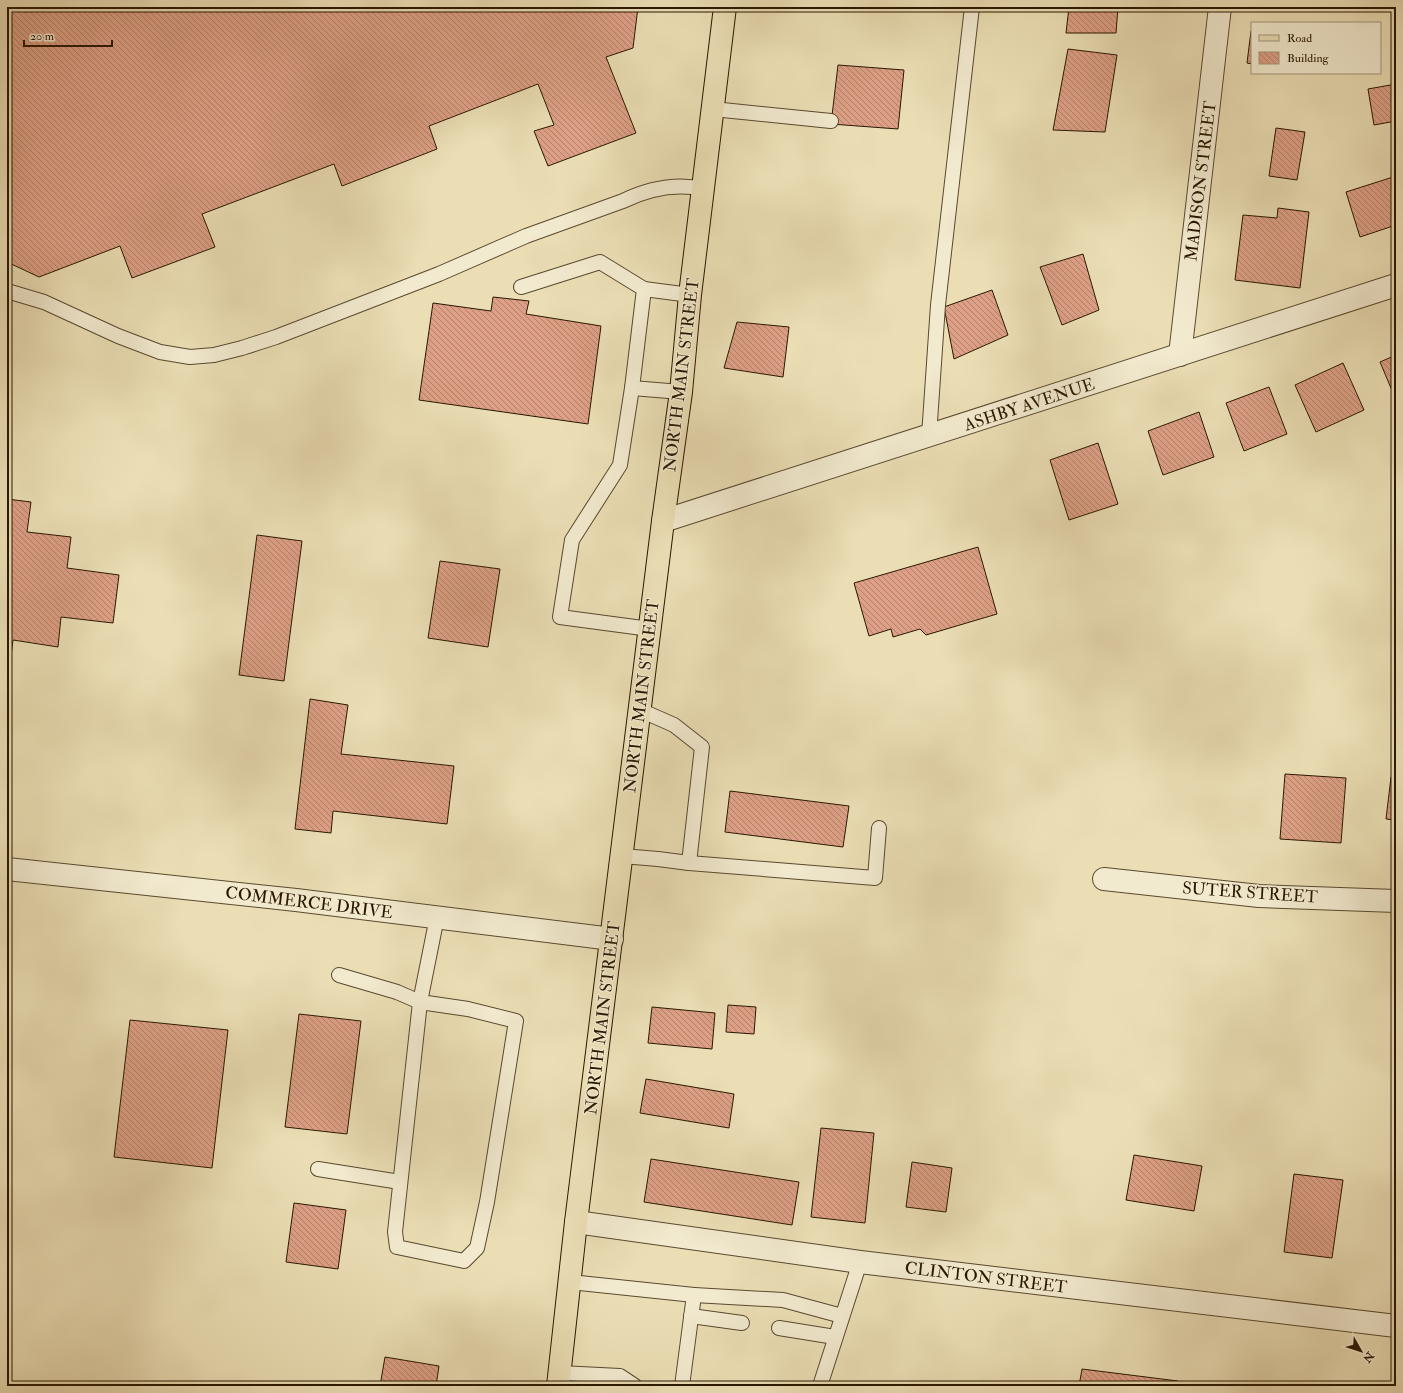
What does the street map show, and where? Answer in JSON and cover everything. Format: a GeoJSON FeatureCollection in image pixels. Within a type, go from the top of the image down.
{"type":"FeatureCollection","features":[{"type":"Feature","properties":{"kind":"main road","name":"NORTH MAIN STREET"},"geometry":{"type":"LineString","coordinates":[[559,1379],[576,1222],[663,521],[681,392],[690,295],[725,7]]}},
{"type":"Feature","properties":{"kind":"street","name":"MADISON STREET"},"geometry":{"type":"LineString","coordinates":[[1180,355],[1220,7]]}},
{"type":"Feature","properties":{"kind":"street","name":"ASHBY AVENUE"},"geometry":{"type":"LineString","coordinates":[[663,521],[1396,285]]}},
{"type":"Feature","properties":{"kind":"street","name":"COMMERCE DRIVE"},"geometry":{"type":"LineString","coordinates":[[7,868],[296,900],[612,939]]}},
{"type":"Feature","properties":{"kind":"street","name":"SUTER STREET"},"geometry":{"type":"LineString","coordinates":[[1104,879],[1259,896],[1396,901]]}},
{"type":"Feature","properties":{"kind":"street","name":"CLINTON STREET"},"geometry":{"type":"LineString","coordinates":[[576,1222],[860,1262],[1396,1326]]}},
{"type":"Feature","properties":{"kind":"lane"},"geometry":{"type":"LineString","coordinates":[[929,436],[938,305],[972,7]]}},
{"type":"Feature","properties":{"kind":"lane"},"geometry":{"type":"LineString","coordinates":[[713,109],[831,121]]}},
{"type":"Feature","properties":{"kind":"lane"},"geometry":{"type":"LineString","coordinates":[[7,291],[44,302],[118,336],[160,352],[190,357],[214,355],[276,337],[439,274],[526,236],[634,196],[650,191],[674,187],[703,189]]}},
{"type":"Feature","properties":{"kind":"lane"},"geometry":{"type":"LineString","coordinates":[[521,286],[600,262],[644,289],[690,295]]}},
{"type":"Feature","properties":{"kind":"lane"},"geometry":{"type":"LineString","coordinates":[[644,289],[632,388],[620,465],[572,540],[560,617],[650,629]]}},
{"type":"Feature","properties":{"kind":"lane"},"geometry":{"type":"LineString","coordinates":[[632,388],[681,392]]}},
{"type":"Feature","properties":{"kind":"lane"},"geometry":{"type":"LineString","coordinates":[[640,710],[674,725],[702,747],[689,863]]}},
{"type":"Feature","properties":{"kind":"lane"},"geometry":{"type":"LineString","coordinates":[[622,856],[875,878],[879,828]]}},
{"type":"Feature","properties":{"kind":"lane"},"geometry":{"type":"LineString","coordinates":[[339,975],[397,992],[420,1002],[468,1009],[516,1021],[487,1202],[479,1240],[477,1248],[464,1261],[397,1247],[394,1232],[420,1002],[437,917]]}},
{"type":"Feature","properties":{"kind":"lane"},"geometry":{"type":"LineString","coordinates":[[318,1169],[400,1182]]}},
{"type":"Feature","properties":{"kind":"lane"},"geometry":{"type":"LineString","coordinates":[[820,1386],[860,1262]]}},
{"type":"Feature","properties":{"kind":"lane"},"geometry":{"type":"LineString","coordinates":[[570,1282],[694,1295],[784,1300],[842,1316]]}},
{"type":"Feature","properties":{"kind":"lane"},"geometry":{"type":"LineString","coordinates":[[682,1386],[694,1295]]}},
{"type":"Feature","properties":{"kind":"lane"},"geometry":{"type":"LineString","coordinates":[[691,1316],[742,1322]]}},
{"type":"Feature","properties":{"kind":"lane"},"geometry":{"type":"LineString","coordinates":[[779,1328],[835,1337]]}},
{"type":"Feature","properties":{"kind":"lane"},"geometry":{"type":"LineString","coordinates":[[559,1379],[620,1376],[635,1386]]}},
{"type":"Feature","properties":{"kind":"building"},"geometry":{"type":"Polygon","coordinates":[[[7,7],[638,7],[633,48],[606,57],[636,133],[548,166],[534,131],[554,125],[538,84],[429,126],[437,149],[342,186],[334,164],[202,214],[215,247],[132,278],[120,246],[39,277],[7,262],[7,7]]]}},
{"type":"Feature","properties":{"kind":"building"},"geometry":{"type":"Polygon","coordinates":[[[1069,7],[1118,7],[1116,33],[1066,33],[1069,7]]]}},
{"type":"Feature","properties":{"kind":"building"},"geometry":{"type":"Polygon","coordinates":[[[1251,31],[1251,64],[1247,63],[1251,31]]]}},
{"type":"Feature","properties":{"kind":"building"},"geometry":{"type":"Polygon","coordinates":[[[1068,49],[1117,55],[1105,132],[1053,130],[1068,49]]]}},
{"type":"Feature","properties":{"kind":"building"},"geometry":{"type":"Polygon","coordinates":[[[838,65],[904,70],[898,129],[831,124],[838,65]]]}},
{"type":"Feature","properties":{"kind":"building"},"geometry":{"type":"Polygon","coordinates":[[[1396,84],[1396,121],[1374,125],[1368,89],[1396,84]]]}},
{"type":"Feature","properties":{"kind":"building"},"geometry":{"type":"Polygon","coordinates":[[[1276,128],[1305,132],[1297,180],[1269,176],[1276,128]]]}},
{"type":"Feature","properties":{"kind":"building"},"geometry":{"type":"Polygon","coordinates":[[[1393,177],[1396,187],[1396,225],[1360,237],[1346,192],[1393,177]]]}},
{"type":"Feature","properties":{"kind":"building"},"geometry":{"type":"Polygon","coordinates":[[[1278,208],[1309,212],[1300,288],[1235,280],[1243,215],[1277,218],[1278,208]]]}},
{"type":"Feature","properties":{"kind":"building"},"geometry":{"type":"Polygon","coordinates":[[[1083,254],[1099,310],[1062,325],[1040,267],[1083,254]]]}},
{"type":"Feature","properties":{"kind":"building"},"geometry":{"type":"Polygon","coordinates":[[[992,290],[1008,335],[954,359],[944,307],[992,290]]]}},
{"type":"Feature","properties":{"kind":"building"},"geometry":{"type":"Polygon","coordinates":[[[493,297],[529,301],[526,314],[601,326],[588,424],[419,400],[433,303],[491,311],[493,297]]]}},
{"type":"Feature","properties":{"kind":"building"},"geometry":{"type":"Polygon","coordinates":[[[737,322],[789,327],[783,377],[724,368],[737,322]]]}},
{"type":"Feature","properties":{"kind":"building"},"geometry":{"type":"Polygon","coordinates":[[[1396,355],[1396,400],[1380,362],[1396,355]]]}},
{"type":"Feature","properties":{"kind":"building"},"geometry":{"type":"Polygon","coordinates":[[[1343,363],[1364,410],[1316,432],[1295,385],[1343,363]]]}},
{"type":"Feature","properties":{"kind":"building"},"geometry":{"type":"Polygon","coordinates":[[[1269,387],[1287,434],[1244,451],[1226,403],[1269,387]]]}},
{"type":"Feature","properties":{"kind":"building"},"geometry":{"type":"Polygon","coordinates":[[[1199,412],[1214,457],[1163,475],[1148,431],[1199,412]]]}},
{"type":"Feature","properties":{"kind":"building"},"geometry":{"type":"Polygon","coordinates":[[[1098,443],[1118,504],[1069,520],[1050,460],[1098,443]]]}},
{"type":"Feature","properties":{"kind":"building"},"geometry":{"type":"Polygon","coordinates":[[[7,499],[31,502],[27,532],[71,537],[67,568],[119,575],[113,623],[61,617],[58,647],[13,640],[8,679],[7,679],[7,499]]]}},
{"type":"Feature","properties":{"kind":"building"},"geometry":{"type":"Polygon","coordinates":[[[257,535],[302,541],[284,681],[239,675],[257,535]]]}},
{"type":"Feature","properties":{"kind":"building"},"geometry":{"type":"Polygon","coordinates":[[[978,547],[997,614],[926,635],[920,629],[893,637],[891,629],[869,636],[854,583],[978,547]]]}},
{"type":"Feature","properties":{"kind":"building"},"geometry":{"type":"Polygon","coordinates":[[[440,561],[500,569],[488,647],[428,638],[440,561]]]}},
{"type":"Feature","properties":{"kind":"building"},"geometry":{"type":"Polygon","coordinates":[[[310,699],[348,705],[341,754],[454,766],[447,824],[333,811],[331,833],[295,829],[310,699]]]}},
{"type":"Feature","properties":{"kind":"building"},"geometry":{"type":"Polygon","coordinates":[[[1285,774],[1346,778],[1341,843],[1280,839],[1285,774]]]}},
{"type":"Feature","properties":{"kind":"building"},"geometry":{"type":"Polygon","coordinates":[[[1391,777],[1396,777],[1396,820],[1386,819],[1391,777]]]}},
{"type":"Feature","properties":{"kind":"building"},"geometry":{"type":"Polygon","coordinates":[[[730,791],[849,806],[843,847],[725,832],[730,791]]]}},
{"type":"Feature","properties":{"kind":"building"},"geometry":{"type":"Polygon","coordinates":[[[728,1005],[756,1007],[754,1034],[726,1032],[728,1005]]]}},
{"type":"Feature","properties":{"kind":"building"},"geometry":{"type":"Polygon","coordinates":[[[652,1007],[715,1013],[712,1049],[648,1043],[652,1007]]]}},
{"type":"Feature","properties":{"kind":"building"},"geometry":{"type":"Polygon","coordinates":[[[299,1014],[361,1021],[347,1134],[285,1127],[299,1014]]]}},
{"type":"Feature","properties":{"kind":"building"},"geometry":{"type":"Polygon","coordinates":[[[130,1020],[228,1030],[212,1168],[114,1157],[130,1020]]]}},
{"type":"Feature","properties":{"kind":"building"},"geometry":{"type":"Polygon","coordinates":[[[646,1079],[734,1094],[729,1128],[640,1113],[646,1079]]]}},
{"type":"Feature","properties":{"kind":"building"},"geometry":{"type":"Polygon","coordinates":[[[821,1128],[874,1133],[865,1223],[811,1217],[821,1128]]]}},
{"type":"Feature","properties":{"kind":"building"},"geometry":{"type":"Polygon","coordinates":[[[1134,1155],[1202,1166],[1194,1211],[1126,1200],[1134,1155]]]}},
{"type":"Feature","properties":{"kind":"building"},"geometry":{"type":"Polygon","coordinates":[[[651,1159],[799,1182],[792,1225],[644,1202],[651,1159]]]}},
{"type":"Feature","properties":{"kind":"building"},"geometry":{"type":"Polygon","coordinates":[[[912,1162],[952,1168],[946,1212],[906,1207],[912,1162]]]}},
{"type":"Feature","properties":{"kind":"building"},"geometry":{"type":"Polygon","coordinates":[[[1294,1174],[1343,1180],[1332,1258],[1284,1252],[1294,1174]]]}},
{"type":"Feature","properties":{"kind":"building"},"geometry":{"type":"Polygon","coordinates":[[[294,1203],[346,1210],[338,1269],[286,1262],[294,1203]]]}},
{"type":"Feature","properties":{"kind":"building"},"geometry":{"type":"Polygon","coordinates":[[[385,1357],[439,1366],[436,1386],[380,1386],[385,1357]]]}},
{"type":"Feature","properties":{"kind":"building"},"geometry":{"type":"Polygon","coordinates":[[[1082,1369],[1178,1381],[1177,1386],[1079,1386],[1082,1369]]]}}]}
